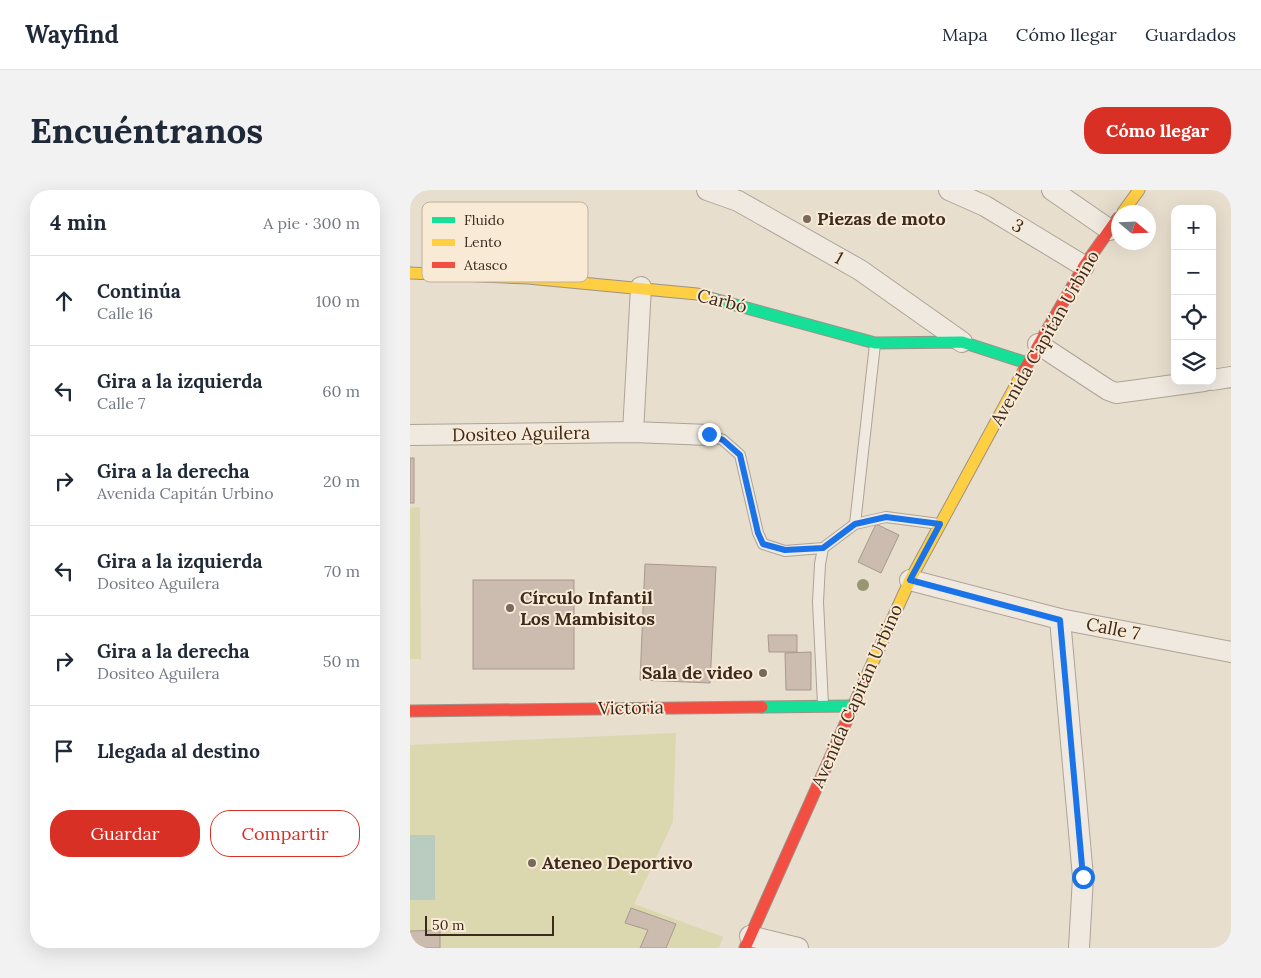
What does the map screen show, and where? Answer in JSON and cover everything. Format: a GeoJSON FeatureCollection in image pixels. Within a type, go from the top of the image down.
{"type":"FeatureCollection","features":[{"type":"Feature","properties":{"kind":"street","name":"1"},"geometry":{"type":"LineString","coordinates":[[707,190],[738,201],[860,270],[962,342]]}},
{"type":"Feature","properties":{"kind":"street","name":"3"},"geometry":{"type":"LineString","coordinates":[[949,190],[985,206],[1084,266]]}},
{"type":"Feature","properties":{"kind":"street"},"geometry":{"type":"LineString","coordinates":[[1052,190],[1111,222]]}},
{"type":"Feature","properties":{"kind":"street"},"geometry":{"type":"LineString","coordinates":[[1127,205],[1139,190]]}},
{"type":"Feature","properties":{"kind":"street","name":"Avenida Capitán Urbino"},"geometry":{"type":"LineString","coordinates":[[747,942],[910,580],[1038,344],[1084,266],[1111,228]]}},
{"type":"Feature","properties":{"kind":"street","name":"Carbó"},"geometry":{"type":"LineString","coordinates":[[578,282],[696,294],[875,343],[962,342],[1028,363]]}},
{"type":"Feature","properties":{"kind":"street"},"geometry":{"type":"LineString","coordinates":[[633,432],[641,287]]}},
{"type":"Feature","properties":{"kind":"street"},"geometry":{"type":"LineString","coordinates":[[1038,344],[1108,390],[1116,393],[1175,385]]}},
{"type":"Feature","properties":{"kind":"street"},"geometry":{"type":"LineString","coordinates":[[1216,379],[1231,377]]}},
{"type":"Feature","properties":{"kind":"street","name":"Dositeo Aguilera"},"geometry":{"type":"LineString","coordinates":[[410,435],[633,432],[709,434]]}},
{"type":"Feature","properties":{"kind":"street","name":"Calle 7"},"geometry":{"type":"LineString","coordinates":[[910,580],[1060,620],[1231,652]]}},
{"type":"Feature","properties":{"kind":"street"},"geometry":{"type":"LineString","coordinates":[[1060,620],[1083,877],[1080,948]]}},
{"type":"Feature","properties":{"kind":"street","name":"Victoria"},"geometry":{"type":"LineString","coordinates":[[410,711],[852,706]]}},
{"type":"Feature","properties":{"kind":"street"},"geometry":{"type":"LineString","coordinates":[[747,942],[798,948]]}},
{"type":"Feature","properties":{"kind":"lane"},"geometry":{"type":"LineString","coordinates":[[855,524],[875,343]]}},
{"type":"Feature","properties":{"kind":"lane","name":"Dositeo Aguilera"},"geometry":{"type":"LineString","coordinates":[[709,434],[723,440],[740,455],[758,533],[763,544],[785,550],[823,548]]}},
{"type":"Feature","properties":{"kind":"lane"},"geometry":{"type":"LineString","coordinates":[[823,705],[818,602],[820,564],[823,548],[855,524],[886,517],[940,524]]}},
{"type":"Feature","properties":{"kind":"shaded area"},"geometry":{"type":"Polygon","coordinates":[[[420,507],[421,659],[410,659],[410,508],[420,507]]]}},
{"type":"Feature","properties":{"kind":"shaded area","name":"Ateneo Deportivo"},"geometry":{"type":"Polygon","coordinates":[[[676,733],[673,822],[634,904],[723,937],[719,948],[410,948],[410,745],[676,733]]]}},
{"type":"Feature","properties":{"kind":"shaded area"},"geometry":{"type":"Polygon","coordinates":[[[410,835],[435,835],[435,900],[410,900],[410,835]]]}},
{"type":"Feature","properties":{"kind":"building"},"geometry":{"type":"Polygon","coordinates":[[[410,458],[414,458],[414,503],[410,503],[410,458]]]}},
{"type":"Feature","properties":{"kind":"building"},"geometry":{"type":"Polygon","coordinates":[[[876,524],[899,535],[881,573],[858,562],[876,524]]]}},
{"type":"Feature","properties":{"kind":"building"},"geometry":{"type":"Polygon","coordinates":[[[645,564],[716,567],[710,683],[640,680],[645,564]]]}},
{"type":"Feature","properties":{"kind":"building","name":"Círculo Infantil Los Mambisitos"},"geometry":{"type":"Polygon","coordinates":[[[473,580],[574,580],[574,669],[473,669],[473,580]]]}},
{"type":"Feature","properties":{"kind":"building"},"geometry":{"type":"Polygon","coordinates":[[[768,635],[797,635],[797,652],[769,652],[768,635]]]}},
{"type":"Feature","properties":{"kind":"building"},"geometry":{"type":"Polygon","coordinates":[[[811,652],[811,690],[786,690],[785,653],[811,652]]]}},
{"type":"Feature","properties":{"kind":"building"},"geometry":{"type":"Polygon","coordinates":[[[631,908],[676,924],[666,948],[640,948],[648,930],[625,923],[631,908]]]}},
{"type":"Feature","properties":{"kind":"building"},"geometry":{"type":"Polygon","coordinates":[[[440,930],[440,948],[410,948],[410,931],[440,930]]]}},
{"type":"Feature","properties":{"kind":"traffic: fast"},"geometry":{"type":"LineString","coordinates":[[710,298],[875,343],[962,342],[1027,363]]}},
{"type":"Feature","properties":{"kind":"traffic: fast"},"geometry":{"type":"LineString","coordinates":[[762,707],[852,706]]}},
{"type":"Feature","properties":{"kind":"traffic: slow"},"geometry":{"type":"LineString","coordinates":[[1128,205],[1139,190]]}},
{"type":"Feature","properties":{"kind":"traffic: slow"},"geometry":{"type":"LineString","coordinates":[[410,273],[422,274]]}},
{"type":"Feature","properties":{"kind":"traffic: slow"},"geometry":{"type":"LineString","coordinates":[[570,282],[697,294],[710,298]]}},
{"type":"Feature","properties":{"kind":"traffic: slow"},"geometry":{"type":"LineString","coordinates":[[863,684],[910,580],[1024,370]]}},
{"type":"Feature","properties":{"kind":"traffic: jam"},"geometry":{"type":"LineString","coordinates":[[1024,370],[1084,266],[1111,228]]}},
{"type":"Feature","properties":{"kind":"traffic: jam"},"geometry":{"type":"LineString","coordinates":[[745,948],[863,684]]}},
{"type":"Feature","properties":{"kind":"traffic: jam"},"geometry":{"type":"LineString","coordinates":[[410,711],[762,707]]}},
{"type":"Feature","properties":{"kind":"place","name":"Piezas de moto"},"geometry":{"type":"Point","coordinates":[807,219]}},
{"type":"Feature","properties":{"kind":"place","name":"Círculo Infantil Los Mambisitos"},"geometry":{"type":"Point","coordinates":[510,608]}},
{"type":"Feature","properties":{"kind":"place","name":"Sala de video"},"geometry":{"type":"Point","coordinates":[763,673]}},
{"type":"Feature","properties":{"kind":"place","name":"Ateneo Deportivo"},"geometry":{"type":"Point","coordinates":[532,863]}},
{"type":"Feature","properties":{"kind":"route"},"geometry":{"type":"LineString","coordinates":[[709,434],[723,440],[740,455],[758,533],[763,544],[785,550],[823,548],[855,524],[886,517],[940,524],[910,580],[1060,620],[1083,877]]}}]}
